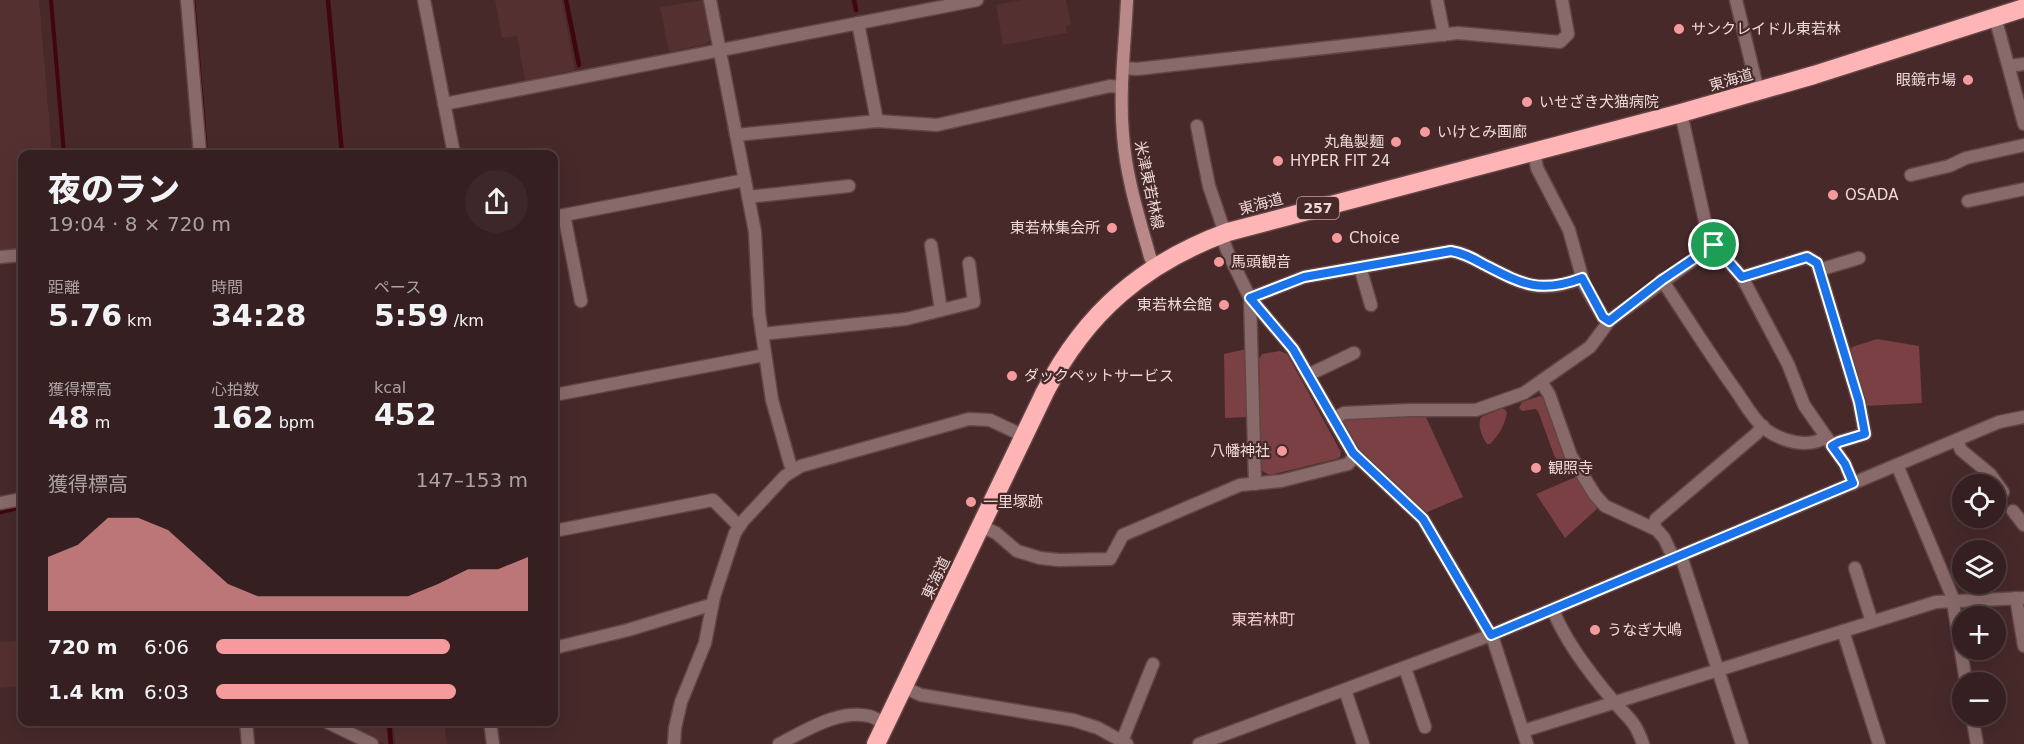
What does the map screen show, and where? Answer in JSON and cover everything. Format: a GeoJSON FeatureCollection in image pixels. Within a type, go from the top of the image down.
{"type":"FeatureCollection","features":[{"type":"Feature","properties":{"kind":"highway","name":"東海道"},"geometry":{"type":"LineString","coordinates":[[876,744],[1057,370],[1080,335],[1114,298],[1155,266],[1182,251],[1223,234],[1758,92],[2024,8]]}},
{"type":"Feature","properties":{"kind":"main road","name":"米津東若林線"},"geometry":{"type":"LineString","coordinates":[[1127,0],[1122,87],[1123,136],[1128,173],[1150,257],[1155,266]]}},
{"type":"Feature","properties":{"kind":"street"},"geometry":{"type":"LineString","coordinates":[[187,0],[200,150]]}},
{"type":"Feature","properties":{"kind":"street"},"geometry":{"type":"LineString","coordinates":[[424,0],[453,150]]}},
{"type":"Feature","properties":{"kind":"street"},"geometry":{"type":"LineString","coordinates":[[710,0],[755,232],[762,334],[774,407],[790,464],[794,469]]}},
{"type":"Feature","properties":{"kind":"street"},"geometry":{"type":"LineString","coordinates":[[444,104],[977,0]]}},
{"type":"Feature","properties":{"kind":"street"},"geometry":{"type":"LineString","coordinates":[[1437,0],[1444,35]]}},
{"type":"Feature","properties":{"kind":"street"},"geometry":{"type":"LineString","coordinates":[[1123,68],[1137,69],[1458,33],[1560,42],[1568,34],[1562,0]]}},
{"type":"Feature","properties":{"kind":"street"},"geometry":{"type":"LineString","coordinates":[[1738,0],[1758,92]]}},
{"type":"Feature","properties":{"kind":"street"},"geometry":{"type":"LineString","coordinates":[[1995,17],[2024,124]]}},
{"type":"Feature","properties":{"kind":"street"},"geometry":{"type":"LineString","coordinates":[[858,23],[877,121]]}},
{"type":"Feature","properties":{"kind":"street"},"geometry":{"type":"LineString","coordinates":[[2008,66],[2024,64]]}},
{"type":"Feature","properties":{"kind":"street"},"geometry":{"type":"LineString","coordinates":[[736,135],[877,121],[937,125],[1110,86],[1122,87]]}},
{"type":"Feature","properties":{"kind":"street"},"geometry":{"type":"LineString","coordinates":[[1681,113],[1707,230],[1714,245],[1742,277],[1788,364],[1804,405],[1845,464],[1853,483]]}},
{"type":"Feature","properties":{"kind":"street"},"geometry":{"type":"LineString","coordinates":[[1197,126],[1209,186],[1228,253],[1250,298],[1293,349],[1356,455],[1423,519],[1491,635],[1527,744]]}},
{"type":"Feature","properties":{"kind":"street"},"geometry":{"type":"LineString","coordinates":[[1911,175],[2024,145]]}},
{"type":"Feature","properties":{"kind":"street"},"geometry":{"type":"LineString","coordinates":[[1533,152],[1538,168],[1569,230],[1582,278],[1603,317],[1609,321]]}},
{"type":"Feature","properties":{"kind":"street"},"geometry":{"type":"LineString","coordinates":[[581,301],[559,216],[745,180]]}},
{"type":"Feature","properties":{"kind":"street"},"geometry":{"type":"LineString","coordinates":[[748,197],[849,186]]}},
{"type":"Feature","properties":{"kind":"street"},"geometry":{"type":"LineString","coordinates":[[1968,201],[2024,189]]}},
{"type":"Feature","properties":{"kind":"street"},"geometry":{"type":"LineString","coordinates":[[932,245],[941,310]]}},
{"type":"Feature","properties":{"kind":"street"},"geometry":{"type":"LineString","coordinates":[[1334,419],[1344,413],[1476,410],[1524,393],[1590,347],[1609,321],[1662,280],[1714,245]]}},
{"type":"Feature","properties":{"kind":"street"},"geometry":{"type":"LineString","coordinates":[[1250,298],[1304,277],[1451,251],[1468,256],[1526,285],[1550,286],[1582,278]]}},
{"type":"Feature","properties":{"kind":"street"},"geometry":{"type":"LineString","coordinates":[[0,257],[18,255]]}},
{"type":"Feature","properties":{"kind":"street"},"geometry":{"type":"LineString","coordinates":[[1662,280],[1762,426],[1775,435],[1801,443],[1839,442],[1865,434],[1859,402],[1817,263],[1807,257],[1742,277]]}},
{"type":"Feature","properties":{"kind":"street"},"geometry":{"type":"LineString","coordinates":[[1819,270],[1859,258]]}},
{"type":"Feature","properties":{"kind":"street"},"geometry":{"type":"LineString","coordinates":[[762,334],[906,319],[974,302],[969,263]]}},
{"type":"Feature","properties":{"kind":"street"},"geometry":{"type":"LineString","coordinates":[[1360,267],[1371,305]]}},
{"type":"Feature","properties":{"kind":"street"},"geometry":{"type":"LineString","coordinates":[[1250,298],[1255,484]]}},
{"type":"Feature","properties":{"kind":"street"},"geometry":{"type":"LineString","coordinates":[[1308,375],[1354,353]]}},
{"type":"Feature","properties":{"kind":"street"},"geometry":{"type":"LineString","coordinates":[[558,394],[765,355]]}},
{"type":"Feature","properties":{"kind":"street"},"geometry":{"type":"LineString","coordinates":[[1541,382],[1549,394],[1571,456],[1598,500],[1653,527],[1677,557],[1742,744]]}},
{"type":"Feature","properties":{"kind":"street"},"geometry":{"type":"LineString","coordinates":[[1199,744],[1491,635],[1999,422],[2024,417]]}},
{"type":"Feature","properties":{"kind":"street"},"geometry":{"type":"LineString","coordinates":[[674,744],[681,702],[705,642],[712,607],[732,540],[739,526],[785,476],[794,469],[969,419],[990,420],[1024,436]]}},
{"type":"Feature","properties":{"kind":"street"},"geometry":{"type":"LineString","coordinates":[[1653,527],[1656,519],[1756,434],[1762,426]]}},
{"type":"Feature","properties":{"kind":"street"},"geometry":{"type":"LineString","coordinates":[[1957,440],[1961,450],[1990,474]]}},
{"type":"Feature","properties":{"kind":"street"},"geometry":{"type":"LineString","coordinates":[[981,526],[996,533],[1017,551],[1040,558],[1110,559],[1123,536],[1240,485],[1281,481],[1348,464],[1356,455]]}},
{"type":"Feature","properties":{"kind":"street"},"geometry":{"type":"LineString","coordinates":[[1897,465],[1953,601],[1964,672]]}},
{"type":"Feature","properties":{"kind":"street"},"geometry":{"type":"LineString","coordinates":[[0,503],[18,500]]}},
{"type":"Feature","properties":{"kind":"street"},"geometry":{"type":"LineString","coordinates":[[558,530],[713,500],[739,526]]}},
{"type":"Feature","properties":{"kind":"street"},"geometry":{"type":"LineString","coordinates":[[2013,511],[2024,525]]}},
{"type":"Feature","properties":{"kind":"street"},"geometry":{"type":"LineString","coordinates":[[1855,568],[1872,622]]}},
{"type":"Feature","properties":{"kind":"street"},"geometry":{"type":"LineString","coordinates":[[1523,731],[1936,602],[2020,598],[2024,646]]}},
{"type":"Feature","properties":{"kind":"street"},"geometry":{"type":"LineString","coordinates":[[558,647],[628,630],[706,606],[712,607]]}},
{"type":"Feature","properties":{"kind":"street"},"geometry":{"type":"LineString","coordinates":[[1552,610],[1576,653],[1615,703],[1636,724],[1643,744]]}},
{"type":"Feature","properties":{"kind":"street"},"geometry":{"type":"LineString","coordinates":[[1843,632],[1879,744]]}},
{"type":"Feature","properties":{"kind":"street"},"geometry":{"type":"LineString","coordinates":[[903,687],[921,695],[1073,720],[1098,728],[1124,743],[1153,664]]}},
{"type":"Feature","properties":{"kind":"street"},"geometry":{"type":"LineString","coordinates":[[1405,668],[1425,727]]}},
{"type":"Feature","properties":{"kind":"street"},"geometry":{"type":"LineString","coordinates":[[1345,690],[1363,744]]}},
{"type":"Feature","properties":{"kind":"street"},"geometry":{"type":"LineString","coordinates":[[779,744],[815,726],[846,715],[869,716],[886,724]]}},
{"type":"Feature","properties":{"kind":"street"},"geometry":{"type":"LineString","coordinates":[[246,726],[248,744]]}},
{"type":"Feature","properties":{"kind":"street"},"geometry":{"type":"LineString","coordinates":[[335,726],[372,744]]}},
{"type":"Feature","properties":{"kind":"street"},"geometry":{"type":"LineString","coordinates":[[491,726],[493,744]]}},
{"type":"Feature","properties":{"kind":"street"},"geometry":{"type":"LineString","coordinates":[[1974,726],[1977,744]]}},
{"type":"Feature","properties":{"kind":"shaded area"},"geometry":{"type":"Polygon","coordinates":[[[0,0],[39,0],[52,150],[18,150],[18,249],[0,251],[0,0]]]}},
{"type":"Feature","properties":{"kind":"shaded area"},"geometry":{"type":"Polygon","coordinates":[[[49,0],[53,0],[66,150],[62,150],[49,0]]]}},
{"type":"Feature","properties":{"kind":"shaded area"},"geometry":{"type":"Polygon","coordinates":[[[495,0],[562,0],[575,70],[525,80],[517,36],[502,38],[495,0]]]}},
{"type":"Feature","properties":{"kind":"shaded area"},"geometry":{"type":"Polygon","coordinates":[[[703,0],[710,39],[706,44],[669,52],[660,7],[703,0]]]}},
{"type":"Feature","properties":{"kind":"shaded area"},"geometry":{"type":"Polygon","coordinates":[[[1021,0],[1066,0],[1071,25],[1066,26],[1067,33],[1003,45],[996,5],[1021,0]]]}},
{"type":"Feature","properties":{"kind":"shaded area"},"geometry":{"type":"Polygon","coordinates":[[[1877,339],[1919,346],[1922,403],[1865,406],[1849,353],[1852,347],[1877,339]]]}},
{"type":"Feature","properties":{"kind":"shaded area"},"geometry":{"type":"Polygon","coordinates":[[[1246,349],[1248,417],[1225,418],[1224,354],[1246,349]]]}},
{"type":"Feature","properties":{"kind":"shaded area"},"geometry":{"type":"Polygon","coordinates":[[[1280,351],[1287,354],[1341,452],[1340,457],[1336,459],[1270,475],[1262,471],[1261,466],[1259,359],[1262,354],[1280,351]]]}},
{"type":"Feature","properties":{"kind":"shaded area"},"geometry":{"type":"Polygon","coordinates":[[[1540,396],[1545,398],[1572,468],[1573,472],[1570,475],[1563,473],[1554,455],[1538,411],[1535,409],[1522,411],[1519,408],[1522,402],[1540,396]]]}},
{"type":"Feature","properties":{"kind":"shaded area"},"geometry":{"type":"Polygon","coordinates":[[[1500,409],[1507,412],[1505,421],[1496,437],[1490,444],[1487,444],[1480,428],[1481,417],[1500,409]]]}},
{"type":"Feature","properties":{"kind":"shaded area"},"geometry":{"type":"Polygon","coordinates":[[[1424,413],[1463,497],[1425,513],[1357,449],[1341,421],[1343,417],[1424,413]]]}},
{"type":"Feature","properties":{"kind":"shaded area"},"geometry":{"type":"Polygon","coordinates":[[[1578,476],[1599,507],[1565,538],[1536,494],[1578,476]]]}},
{"type":"Feature","properties":{"kind":"shaded area"},"geometry":{"type":"Polygon","coordinates":[[[18,640],[18,686],[0,688],[0,642],[18,640]]]}},
{"type":"Feature","properties":{"kind":"shaded area"},"geometry":{"type":"Polygon","coordinates":[[[348,726],[386,726],[388,744],[348,726]]]}},
{"type":"Feature","properties":{"kind":"shaded area"},"geometry":{"type":"Polygon","coordinates":[[[393,726],[445,726],[447,744],[395,744],[393,726]]]}},
{"type":"Feature","properties":{"kind":"waterway"},"geometry":{"type":"LineString","coordinates":[[193,0],[206,150]]}},
{"type":"Feature","properties":{"kind":"waterway"},"geometry":{"type":"LineString","coordinates":[[328,0],[342,150]]}},
{"type":"Feature","properties":{"kind":"waterway"},"geometry":{"type":"LineString","coordinates":[[566,0],[579,65]]}},
{"type":"Feature","properties":{"kind":"waterway"},"geometry":{"type":"LineString","coordinates":[[854,0],[856,10]]}},
{"type":"Feature","properties":{"kind":"waterway"},"geometry":{"type":"LineString","coordinates":[[0,512],[18,508]]}},
{"type":"Feature","properties":{"kind":"waterway"},"geometry":{"type":"LineString","coordinates":[[389,726],[391,744]]}},
{"type":"Feature","properties":{"kind":"place","name":"サンクレイドル東若林"},"geometry":{"type":"Point","coordinates":[1679,29]}},
{"type":"Feature","properties":{"kind":"place","name":"眼鏡市場"},"geometry":{"type":"Point","coordinates":[1968,80]}},
{"type":"Feature","properties":{"kind":"place","name":"いせざき犬猫病院"},"geometry":{"type":"Point","coordinates":[1527,102]}},
{"type":"Feature","properties":{"kind":"place","name":"いけとみ画廊"},"geometry":{"type":"Point","coordinates":[1425,132]}},
{"type":"Feature","properties":{"kind":"place","name":"丸亀製麺"},"geometry":{"type":"Point","coordinates":[1396,142]}},
{"type":"Feature","properties":{"kind":"place","name":"HYPER FIT 24"},"geometry":{"type":"Point","coordinates":[1278,161]}},
{"type":"Feature","properties":{"kind":"place","name":"OSADA"},"geometry":{"type":"Point","coordinates":[1833,195]}},
{"type":"Feature","properties":{"kind":"place","name":"東若林集会所"},"geometry":{"type":"Point","coordinates":[1112,228]}},
{"type":"Feature","properties":{"kind":"place","name":"Choice"},"geometry":{"type":"Point","coordinates":[1337,238]}},
{"type":"Feature","properties":{"kind":"place","name":"馬頭観音"},"geometry":{"type":"Point","coordinates":[1219,262]}},
{"type":"Feature","properties":{"kind":"place","name":"東若林会館"},"geometry":{"type":"Point","coordinates":[1224,305]}},
{"type":"Feature","properties":{"kind":"place","name":"ダックペットサービス"},"geometry":{"type":"Point","coordinates":[1012,376]}},
{"type":"Feature","properties":{"kind":"place","name":"八幡神社"},"geometry":{"type":"Point","coordinates":[1282,451]}},
{"type":"Feature","properties":{"kind":"place","name":"観照寺"},"geometry":{"type":"Point","coordinates":[1536,468]}},
{"type":"Feature","properties":{"kind":"place","name":"一里塚跡"},"geometry":{"type":"Point","coordinates":[971,502]}},
{"type":"Feature","properties":{"kind":"place","name":"うなぎ大嶋"},"geometry":{"type":"Point","coordinates":[1595,630]}},
{"type":"Feature","properties":{"kind":"district","name":"東若林町"},"geometry":{"type":"Point","coordinates":[1263,619]}},
{"type":"Feature","properties":{"kind":"route"},"geometry":{"type":"LineString","coordinates":[[1714,245],[1742,277],[1807,257],[1817,263],[1859,402],[1865,434],[1832,446],[1845,464],[1853,483],[1491,635],[1423,519],[1353,453],[1293,349],[1250,298],[1304,277],[1451,251],[1468,256],[1526,285],[1550,286],[1574,282],[1582,278],[1603,317],[1609,321],[1662,280],[1714,245]]}}]}
